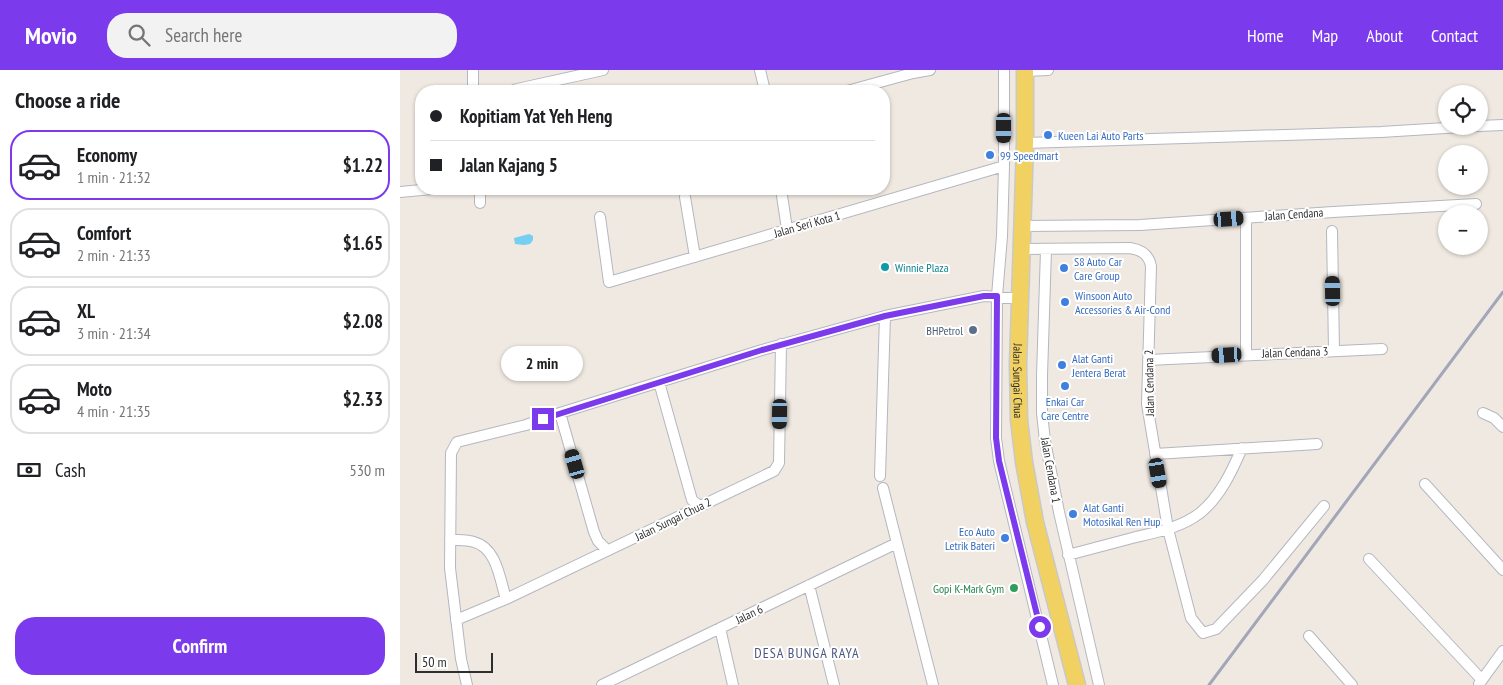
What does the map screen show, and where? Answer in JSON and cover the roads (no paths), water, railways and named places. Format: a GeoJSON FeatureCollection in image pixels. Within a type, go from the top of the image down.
{"type":"FeatureCollection","features":[{"type":"Feature","properties":{"kind":"main road","name":"Jalan Sungai Chua"},"geometry":{"type":"LineString","coordinates":[[1025,71],[1025,143],[1020,298],[1007,364],[1035,522],[1077,685]]}},
{"type":"Feature","properties":{"kind":"street"},"geometry":{"type":"LineString","coordinates":[[473,70],[473,85]]}},
{"type":"Feature","properties":{"kind":"street"},"geometry":{"type":"LineString","coordinates":[[533,85],[580,73],[603,70]]}},
{"type":"Feature","properties":{"kind":"street"},"geometry":{"type":"LineString","coordinates":[[760,70],[764,85]]}},
{"type":"Feature","properties":{"kind":"street"},"geometry":{"type":"LineString","coordinates":[[869,85],[930,70]]}},
{"type":"Feature","properties":{"kind":"street"},"geometry":{"type":"LineString","coordinates":[[1004,70],[1002,236],[997,296],[1007,364],[996,438],[999,461],[1050,684]]}},
{"type":"Feature","properties":{"kind":"street"},"geometry":{"type":"LineString","coordinates":[[1025,71],[1048,70]]}},
{"type":"Feature","properties":{"kind":"street"},"geometry":{"type":"LineString","coordinates":[[1488,126],[1503,125]]}},
{"type":"Feature","properties":{"kind":"street"},"geometry":{"type":"LineString","coordinates":[[1025,143],[1438,128]]}},
{"type":"Feature","properties":{"kind":"street","name":"Jalan Seri Kota 1"},"geometry":{"type":"LineString","coordinates":[[600,217],[609,282],[1004,166]]}},
{"type":"Feature","properties":{"kind":"street"},"geometry":{"type":"LineString","coordinates":[[400,192],[415,191]]}},
{"type":"Feature","properties":{"kind":"street"},"geometry":{"type":"LineString","coordinates":[[480,195],[480,203]]}},
{"type":"Feature","properties":{"kind":"street"},"geometry":{"type":"LineString","coordinates":[[782,195],[787,229]]}},
{"type":"Feature","properties":{"kind":"street"},"geometry":{"type":"LineString","coordinates":[[685,197],[695,257]]}},
{"type":"Feature","properties":{"kind":"street","name":"Jalan Cendana"},"geometry":{"type":"LineString","coordinates":[[1022,226],[1140,225],[1476,204]]}},
{"type":"Feature","properties":{"kind":"street"},"geometry":{"type":"LineString","coordinates":[[1246,218],[1246,354]]}},
{"type":"Feature","properties":{"kind":"street"},"geometry":{"type":"LineString","coordinates":[[1332,231],[1334,350]]}},
{"type":"Feature","properties":{"kind":"street","name":"Jalan Cendana 2"},"geometry":{"type":"LineString","coordinates":[[1046,250],[1130,248],[1137,249],[1147,255],[1150,260],[1152,266],[1147,404],[1168,529],[1191,618],[1203,633],[1216,629],[1256,587],[1324,506]]}},
{"type":"Feature","properties":{"kind":"street"},"geometry":{"type":"LineString","coordinates":[[1022,249],[1046,250]]}},
{"type":"Feature","properties":{"kind":"street","name":"Jalan Cendana 1"},"geometry":{"type":"LineString","coordinates":[[1046,250],[1042,413],[1048,459],[1068,555],[1099,685]]}},
{"type":"Feature","properties":{"kind":"street"},"geometry":{"type":"LineString","coordinates":[[467,685],[461,659],[450,568],[451,453],[457,442],[526,426],[560,413],[782,344],[885,316],[984,296],[1020,298]]}},
{"type":"Feature","properties":{"kind":"street"},"geometry":{"type":"LineString","coordinates":[[880,476],[885,316]]}},
{"type":"Feature","properties":{"kind":"street","name":"Jalan Sungai Chua 2"},"geometry":{"type":"LineString","coordinates":[[456,620],[506,599],[774,471],[779,463],[782,344]]}},
{"type":"Feature","properties":{"kind":"street","name":"Jalan Cendana 3"},"geometry":{"type":"LineString","coordinates":[[1148,360],[1382,348]]}},
{"type":"Feature","properties":{"kind":"street"},"geometry":{"type":"LineString","coordinates":[[659,382],[692,500],[700,506]]}},
{"type":"Feature","properties":{"kind":"street"},"geometry":{"type":"LineString","coordinates":[[560,413],[594,532],[598,542],[607,550]]}},
{"type":"Feature","properties":{"kind":"street"},"geometry":{"type":"LineString","coordinates":[[1483,413],[1494,418],[1503,427]]}},
{"type":"Feature","properties":{"kind":"street"},"geometry":{"type":"LineString","coordinates":[[1155,454],[1317,444]]}},
{"type":"Feature","properties":{"kind":"street"},"geometry":{"type":"LineString","coordinates":[[1068,555],[1168,529],[1186,522],[1202,512],[1215,498],[1235,466],[1242,448]]}},
{"type":"Feature","properties":{"kind":"street"},"geometry":{"type":"LineString","coordinates":[[1425,484],[1503,570]]}},
{"type":"Feature","properties":{"kind":"street"},"geometry":{"type":"LineString","coordinates":[[883,488],[933,685]]}},
{"type":"Feature","properties":{"kind":"street"},"geometry":{"type":"LineString","coordinates":[[450,540],[474,542],[484,546],[491,555],[496,567],[506,599]]}},
{"type":"Feature","properties":{"kind":"street","name":"Jalan 6"},"geometry":{"type":"LineString","coordinates":[[602,685],[897,544]]}},
{"type":"Feature","properties":{"kind":"street"},"geometry":{"type":"LineString","coordinates":[[1369,559],[1480,683],[1503,651]]}},
{"type":"Feature","properties":{"kind":"street"},"geometry":{"type":"LineString","coordinates":[[809,585],[834,685]]}},
{"type":"Feature","properties":{"kind":"street"},"geometry":{"type":"LineString","coordinates":[[720,628],[733,685]]}},
{"type":"Feature","properties":{"kind":"street"},"geometry":{"type":"LineString","coordinates":[[1310,636],[1352,685]]}},
{"type":"Feature","properties":{"kind":"water"},"geometry":{"type":"Polygon","coordinates":[[[529,234],[533,236],[530,244],[515,244],[514,238],[529,234]]]}},
{"type":"Feature","properties":{"kind":"railway"},"geometry":{"type":"LineString","coordinates":[[1209,685],[1503,292]]}},
{"type":"Feature","properties":{"kind":"place","name":"Kueen Lai Auto Parts"},"geometry":{"type":"Point","coordinates":[1048,135]}},
{"type":"Feature","properties":{"kind":"place","name":"99 Speedmart"},"geometry":{"type":"Point","coordinates":[990,155]}},
{"type":"Feature","properties":{"kind":"place","name":"Winnie Plaza"},"geometry":{"type":"Point","coordinates":[885,267]}},
{"type":"Feature","properties":{"kind":"place","name":"S8 Auto Car Care Group"},"geometry":{"type":"Point","coordinates":[1064,268]}},
{"type":"Feature","properties":{"kind":"place","name":"Winsoon Auto Accessories & Air-Cond"},"geometry":{"type":"Point","coordinates":[1065,302]}},
{"type":"Feature","properties":{"kind":"place","name":"BHPetrol"},"geometry":{"type":"Point","coordinates":[973,330]}},
{"type":"Feature","properties":{"kind":"place","name":"Alat Ganti Jentera Berat"},"geometry":{"type":"Point","coordinates":[1062,365]}},
{"type":"Feature","properties":{"kind":"place","name":"Enkai Car Care Centre"},"geometry":{"type":"Point","coordinates":[1065,386]}},
{"type":"Feature","properties":{"kind":"place","name":"Alat Ganti Motosikal Ren Hup"},"geometry":{"type":"Point","coordinates":[1073,514]}},
{"type":"Feature","properties":{"kind":"place","name":"Eco Auto Letrik Bateri"},"geometry":{"type":"Point","coordinates":[1005,538]}},
{"type":"Feature","properties":{"kind":"place","name":"Gopi K-Mark Gym"},"geometry":{"type":"Point","coordinates":[1014,588]}},
{"type":"Feature","properties":{"kind":"district","name":"DESA BUNGA RAYA"},"geometry":{"type":"Point","coordinates":[807,653]}}]}
